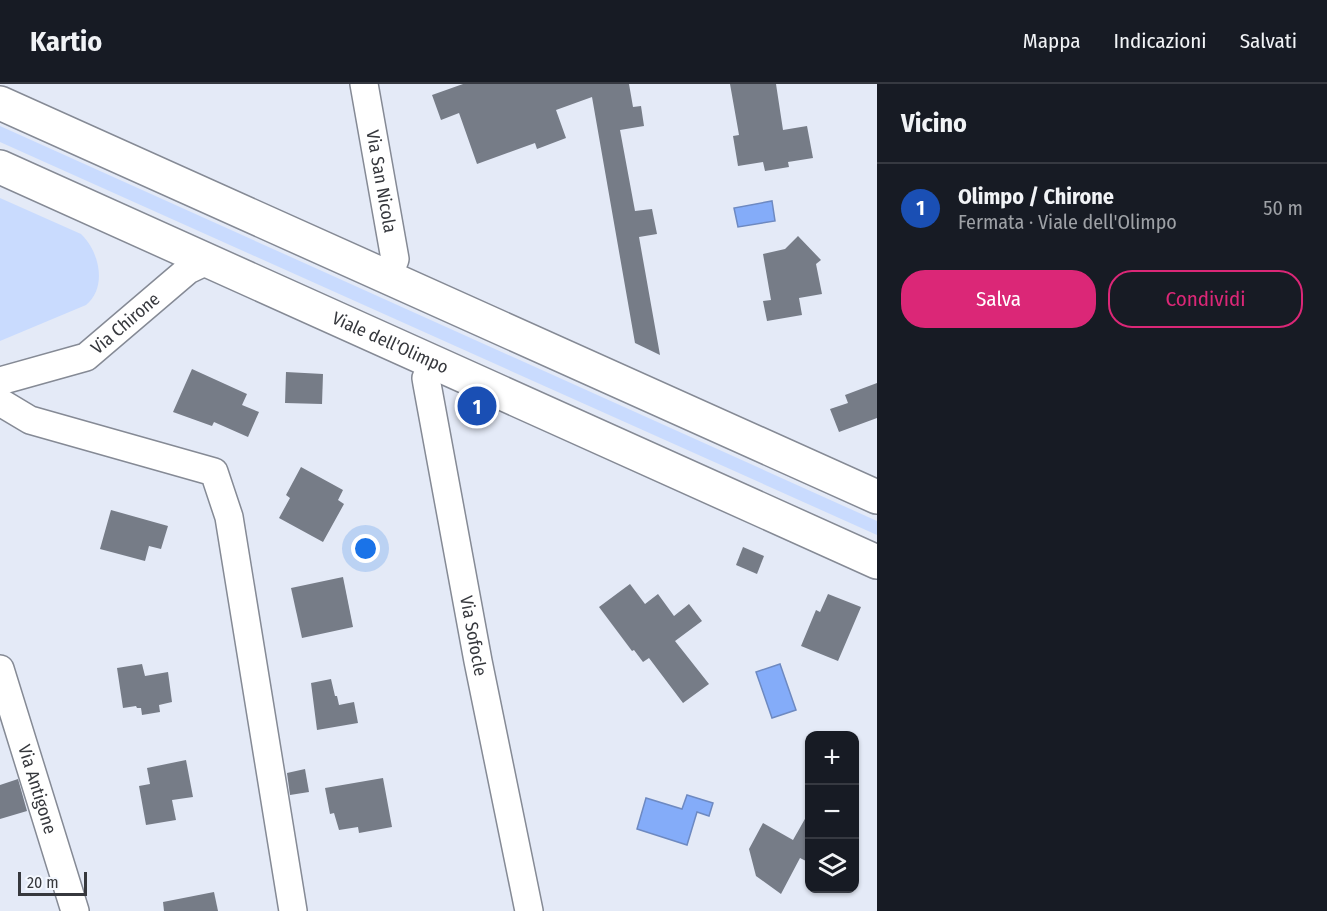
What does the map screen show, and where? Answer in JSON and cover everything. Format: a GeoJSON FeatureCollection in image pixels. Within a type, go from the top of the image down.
{"type":"FeatureCollection","features":[{"type":"Feature","properties":{"kind":"street","name":"Via San Nicola"},"geometry":{"type":"LineString","coordinates":[[364,84],[395,259],[388,277]]}},
{"type":"Feature","properties":{"kind":"street"},"geometry":{"type":"LineString","coordinates":[[0,103],[877,497]]}},
{"type":"Feature","properties":{"kind":"street","name":"Viale dell'Olimpo"},"geometry":{"type":"LineString","coordinates":[[0,167],[877,562]]}},
{"type":"Feature","properties":{"kind":"street","name":"Via Chirone"},"geometry":{"type":"LineString","coordinates":[[0,381],[86,357],[188,270],[207,261]]}},
{"type":"Feature","properties":{"kind":"street","name":"Via Sofocle"},"geometry":{"type":"LineString","coordinates":[[434,362],[426,378],[427,384],[478,661],[529,911]]}},
{"type":"Feature","properties":{"kind":"street"},"geometry":{"type":"LineString","coordinates":[[0,402],[30,420],[214,472],[229,517],[293,911]]}},
{"type":"Feature","properties":{"kind":"street","name":"Via Antigone"},"geometry":{"type":"LineString","coordinates":[[0,669],[75,911]]}},
{"type":"Feature","properties":{"kind":"shaded area"},"geometry":{"type":"Polygon","coordinates":[[[0,126],[877,521],[877,535],[0,142],[0,126]]]}},
{"type":"Feature","properties":{"kind":"shaded area"},"geometry":{"type":"Polygon","coordinates":[[[0,198],[81,234],[96,259],[99,279],[93,297],[86,305],[0,341],[0,198]]]}},
{"type":"Feature","properties":{"kind":"water"},"geometry":{"type":"Polygon","coordinates":[[[772,201],[775,221],[738,227],[734,208],[772,201]]]}},
{"type":"Feature","properties":{"kind":"water"},"geometry":{"type":"Polygon","coordinates":[[[780,664],[796,710],[772,718],[756,672],[780,664]]]}},
{"type":"Feature","properties":{"kind":"water"},"geometry":{"type":"Polygon","coordinates":[[[687,795],[713,803],[709,816],[697,812],[687,845],[637,829],[646,798],[682,809],[687,795]]]}},
{"type":"Feature","properties":{"kind":"building"},"geometry":{"type":"Polygon","coordinates":[[[463,84],[629,84],[633,107],[641,106],[644,126],[620,130],[635,211],[652,209],[657,234],[639,237],[660,355],[635,343],[592,97],[556,110],[566,138],[537,149],[535,143],[477,164],[459,113],[441,120],[432,95],[463,84]]]}},
{"type":"Feature","properties":{"kind":"building"},"geometry":{"type":"Polygon","coordinates":[[[730,84],[776,84],[783,130],[807,126],[813,158],[788,162],[789,167],[765,171],[763,162],[738,166],[733,136],[739,135],[730,84]]]}},
{"type":"Feature","properties":{"kind":"building"},"geometry":{"type":"Polygon","coordinates":[[[798,236],[821,260],[816,264],[822,294],[799,298],[802,315],[767,321],[763,301],[771,300],[763,254],[785,249],[798,236]]]}},
{"type":"Feature","properties":{"kind":"building"},"geometry":{"type":"Polygon","coordinates":[[[192,369],[247,394],[242,405],[259,412],[248,437],[214,422],[212,426],[173,412],[192,369]]]}},
{"type":"Feature","properties":{"kind":"building"},"geometry":{"type":"Polygon","coordinates":[[[286,372],[323,374],[322,404],[285,403],[286,372]]]}},
{"type":"Feature","properties":{"kind":"building"},"geometry":{"type":"Polygon","coordinates":[[[877,383],[877,418],[839,432],[830,409],[848,403],[845,395],[877,383]]]}},
{"type":"Feature","properties":{"kind":"building"},"geometry":{"type":"Polygon","coordinates":[[[301,467],[343,490],[338,500],[344,504],[323,542],[279,518],[290,498],[286,495],[301,467]]]}},
{"type":"Feature","properties":{"kind":"building"},"geometry":{"type":"Polygon","coordinates":[[[111,510],[168,526],[161,549],[149,546],[145,561],[100,549],[111,510]]]}},
{"type":"Feature","properties":{"kind":"building"},"geometry":{"type":"Polygon","coordinates":[[[743,547],[764,556],[757,574],[736,565],[743,547]]]}},
{"type":"Feature","properties":{"kind":"building"},"geometry":{"type":"Polygon","coordinates":[[[343,577],[353,627],[302,638],[291,588],[343,577]]]}},
{"type":"Feature","properties":{"kind":"building"},"geometry":{"type":"Polygon","coordinates":[[[630,584],[645,604],[658,594],[674,616],[689,604],[702,621],[675,641],[709,684],[683,703],[649,658],[643,662],[634,650],[632,651],[599,607],[630,584]]]}},
{"type":"Feature","properties":{"kind":"building"},"geometry":{"type":"Polygon","coordinates":[[[828,594],[861,607],[838,661],[801,646],[816,610],[820,612],[828,594]]]}},
{"type":"Feature","properties":{"kind":"building"},"geometry":{"type":"Polygon","coordinates":[[[142,664],[145,676],[168,672],[172,702],[159,705],[160,712],[142,715],[141,708],[136,706],[123,708],[117,668],[142,664]]]}},
{"type":"Feature","properties":{"kind":"building"},"geometry":{"type":"Polygon","coordinates":[[[331,679],[339,705],[354,702],[358,723],[317,730],[311,683],[331,679]]]}},
{"type":"Feature","properties":{"kind":"building"},"geometry":{"type":"Polygon","coordinates":[[[186,760],[193,797],[172,800],[176,820],[146,825],[139,786],[150,784],[147,768],[186,760]]]}},
{"type":"Feature","properties":{"kind":"building"},"geometry":{"type":"Polygon","coordinates":[[[305,769],[309,792],[290,795],[287,773],[305,769]]]}},
{"type":"Feature","properties":{"kind":"building"},"geometry":{"type":"Polygon","coordinates":[[[383,778],[392,827],[359,833],[358,827],[339,830],[334,813],[330,814],[325,788],[383,778]]]}},
{"type":"Feature","properties":{"kind":"building"},"geometry":{"type":"Polygon","coordinates":[[[18,779],[27,811],[0,819],[0,785],[18,779]]]}},
{"type":"Feature","properties":{"kind":"building"},"geometry":{"type":"Polygon","coordinates":[[[805,819],[805,860],[800,858],[781,894],[756,876],[749,849],[763,823],[793,840],[805,819]]]}},
{"type":"Feature","properties":{"kind":"building"},"geometry":{"type":"Polygon","coordinates":[[[214,892],[218,911],[164,911],[163,902],[214,892]]]}},
{"type":"Feature","properties":{"kind":"place","name":"Olimpo / Chirone"},"geometry":{"type":"Point","coordinates":[477,406]}}]}
